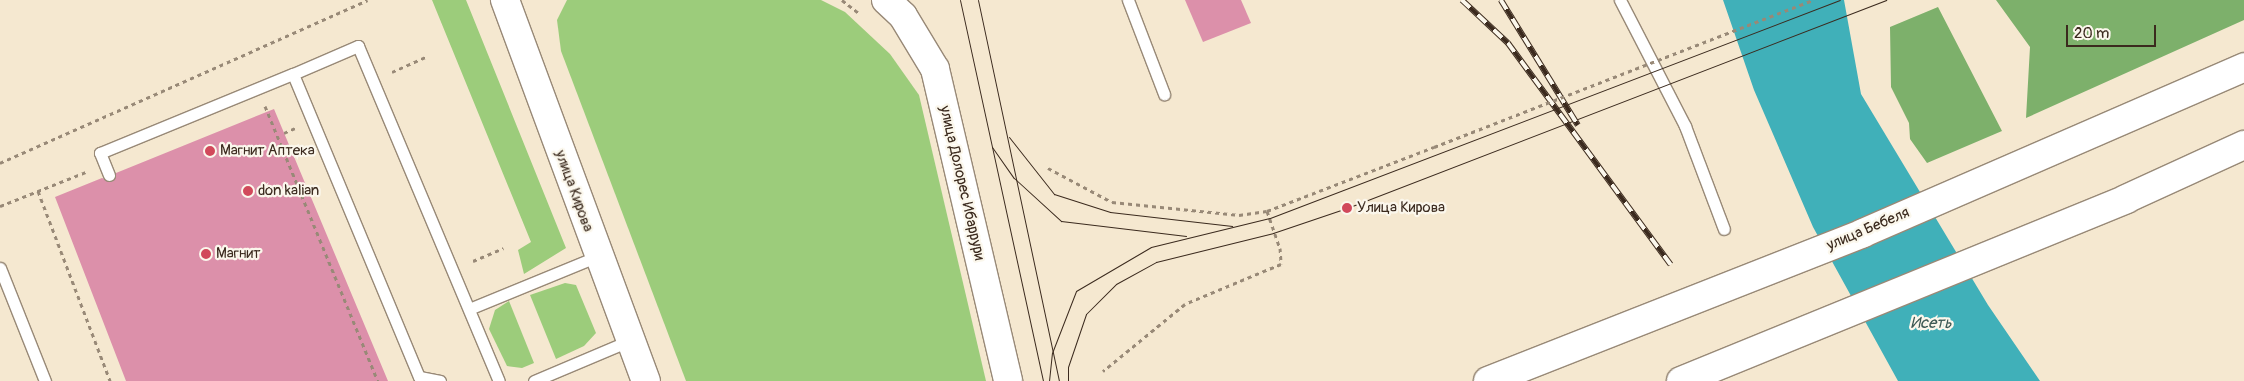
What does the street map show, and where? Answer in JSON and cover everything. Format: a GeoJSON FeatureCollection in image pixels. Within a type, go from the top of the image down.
{"type":"FeatureCollection","features":[{"type":"Feature","properties":{"kind":"main road","name":"улица Кирова"},"geometry":{"type":"LineString","coordinates":[[505,0],[598,256],[646,381]]}},
{"type":"Feature","properties":{"kind":"main road","name":"улица Долорес Ибаррури"},"geometry":{"type":"LineString","coordinates":[[886,0],[903,16],[935,69],[1008,381]]}},
{"type":"Feature","properties":{"kind":"main road","name":"улица Бебеля"},"geometry":{"type":"LineString","coordinates":[[1488,381],[1863,233],[2240,68]]}},
{"type":"Feature","properties":{"kind":"main road"},"geometry":{"type":"LineString","coordinates":[[1681,381],[2117,203],[2244,145]]}},
{"type":"Feature","properties":{"kind":"lane"},"geometry":{"type":"LineString","coordinates":[[1128,0],[1164,94]]}},
{"type":"Feature","properties":{"kind":"lane"},"geometry":{"type":"LineString","coordinates":[[1620,0],[1685,126],[1724,229]]}},
{"type":"Feature","properties":{"kind":"lane"},"geometry":{"type":"LineString","coordinates":[[109,176],[100,153],[358,46],[499,381]]}},
{"type":"Feature","properties":{"kind":"lane"},"geometry":{"type":"LineString","coordinates":[[293,74],[419,377],[440,381]]}},
{"type":"Feature","properties":{"kind":"lane"},"geometry":{"type":"LineString","coordinates":[[469,309],[598,256]]}},
{"type":"Feature","properties":{"kind":"lane"},"geometry":{"type":"LineString","coordinates":[[0,268],[45,381]]}},
{"type":"Feature","properties":{"kind":"lane"},"geometry":{"type":"LineString","coordinates":[[534,381],[630,340]]}},
{"type":"Feature","properties":{"kind":"path"},"geometry":{"type":"LineString","coordinates":[[0,163],[368,0]]}},
{"type":"Feature","properties":{"kind":"path"},"geometry":{"type":"LineString","coordinates":[[1048,168],[1112,202],[1239,214],[1267,211],[1813,0]]}},
{"type":"Feature","properties":{"kind":"path"},"geometry":{"type":"LineString","coordinates":[[402,67],[426,57]]}},
{"type":"Feature","properties":{"kind":"path"},"geometry":{"type":"LineString","coordinates":[[255,107],[263,104],[378,381]]}},
{"type":"Feature","properties":{"kind":"path"},"geometry":{"type":"LineString","coordinates":[[0,206],[89,171]]}},
{"type":"Feature","properties":{"kind":"path"},"geometry":{"type":"LineString","coordinates":[[38,191],[110,381]]}},
{"type":"Feature","properties":{"kind":"path"},"geometry":{"type":"LineString","coordinates":[[1103,371],[1185,304],[1281,264],[1267,211]]}},
{"type":"Feature","properties":{"kind":"path"},"geometry":{"type":"LineString","coordinates":[[473,261],[503,248]]}},
{"type":"Feature","properties":{"kind":"green space"},"geometry":{"type":"Polygon","coordinates":[[[432,0],[466,0],[566,248],[524,274],[518,250],[531,242],[432,0]]]}},
{"type":"Feature","properties":{"kind":"green space"},"geometry":{"type":"Polygon","coordinates":[[[567,0],[821,0],[845,12],[890,54],[919,95],[986,381],[686,381],[561,51],[557,20],[567,0]]]}},
{"type":"Feature","properties":{"kind":"green space"},"geometry":{"type":"Polygon","coordinates":[[[1996,0],[2244,0],[2244,20],[2026,118],[2030,47],[1996,0]]]}},
{"type":"Feature","properties":{"kind":"green space"},"geometry":{"type":"Polygon","coordinates":[[[1938,7],[2002,131],[1927,163],[1910,139],[1909,123],[1891,87],[1890,27],[1938,7]]]}},
{"type":"Feature","properties":{"kind":"green space"},"geometry":{"type":"Polygon","coordinates":[[[565,283],[576,285],[596,333],[584,346],[556,359],[530,295],[565,283]]]}},
{"type":"Feature","properties":{"kind":"green space"},"geometry":{"type":"Polygon","coordinates":[[[509,301],[534,363],[522,368],[507,366],[489,329],[495,310],[509,301]]]}},
{"type":"Feature","properties":{"kind":"water","name":"Исеть"},"geometry":{"type":"Polygon","coordinates":[[[1723,0],[1844,0],[1861,94],[1988,305],[2040,381],[1898,381],[1813,227],[1754,90],[1723,0]]]}},
{"type":"Feature","properties":{"kind":"building"},"geometry":{"type":"Polygon","coordinates":[[[1185,0],[1241,0],[1251,23],[1203,42],[1185,0]]]}},
{"type":"Feature","properties":{"kind":"building","name":"Магнит"},"geometry":{"type":"Polygon","coordinates":[[[274,109],[388,381],[126,381],[55,197],[102,178],[112,182],[116,173],[274,109]]]}},
{"type":"Feature","properties":{"kind":"tram line"},"geometry":{"type":"LineString","coordinates":[[960,0],[1043,381]]}},
{"type":"Feature","properties":{"kind":"tram line"},"geometry":{"type":"LineString","coordinates":[[978,0],[1059,381]]}},
{"type":"Feature","properties":{"kind":"tram line"},"geometry":{"type":"LineString","coordinates":[[1049,381],[1052,353],[1076,291],[1151,247],[1270,218],[1840,0]]}},
{"type":"Feature","properties":{"kind":"tram line"},"geometry":{"type":"LineString","coordinates":[[1068,381],[1068,367],[1086,314],[1116,284],[1156,262],[1273,233],[1347,208],[1886,0]]}},
{"type":"Feature","properties":{"kind":"tram line"},"geometry":{"type":"LineString","coordinates":[[1009,137],[1054,194],[1110,212],[1232,226]]}},
{"type":"Feature","properties":{"kind":"tram line"},"geometry":{"type":"LineString","coordinates":[[992,147],[1014,178],[1061,221],[1186,236]]}},
{"type":"Feature","properties":{"kind":"railway"},"geometry":{"type":"LineString","coordinates":[[1462,0],[1508,43],[1671,265]]}},
{"type":"Feature","properties":{"kind":"railway"},"geometry":{"type":"LineString","coordinates":[[1501,0],[1578,125]]}},
{"type":"Feature","properties":{"kind":"place","name":"Магнит Аптека"},"geometry":{"type":"Point","coordinates":[210,151]}},
{"type":"Feature","properties":{"kind":"place","name":"don kalian"},"geometry":{"type":"Point","coordinates":[248,191]}},
{"type":"Feature","properties":{"kind":"place","name":"Улица Кирова"},"geometry":{"type":"Point","coordinates":[1347,208]}},
{"type":"Feature","properties":{"kind":"place","name":"Магнит"},"geometry":{"type":"Point","coordinates":[206,254]}}]}
